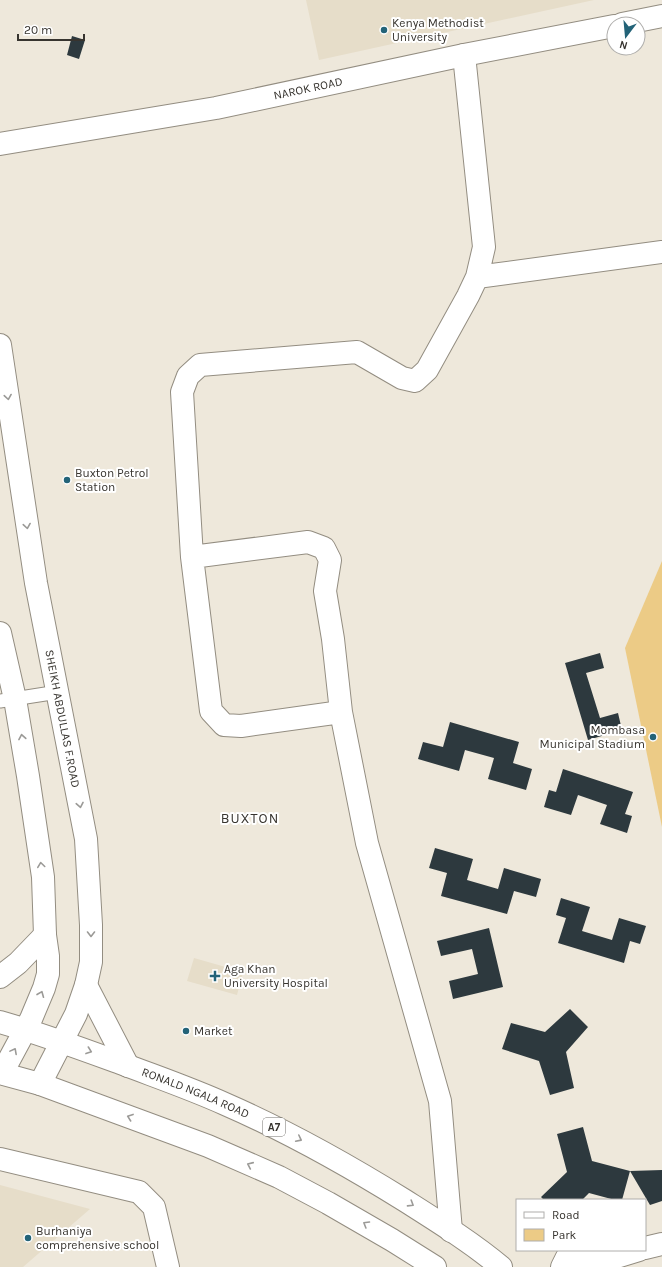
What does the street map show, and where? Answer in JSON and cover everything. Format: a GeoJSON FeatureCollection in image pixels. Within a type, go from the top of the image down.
{"type":"FeatureCollection","features":[{"type":"Feature","properties":{"kind":"main road"},"geometry":{"type":"LineString","coordinates":[[646,19],[662,16]]}},
{"type":"Feature","properties":{"kind":"main road","name":"NAROK ROAD"},"geometry":{"type":"LineString","coordinates":[[0,144],[216,108],[606,28]]}},
{"type":"Feature","properties":{"kind":"main road"},"geometry":{"type":"LineString","coordinates":[[341,712],[241,726],[224,725],[211,711],[192,557],[182,392],[188,376],[200,365],[357,352],[402,378],[415,381],[427,370],[468,296],[477,276],[484,247],[464,56]]}},
{"type":"Feature","properties":{"kind":"main road"},"geometry":{"type":"LineString","coordinates":[[477,276],[662,252]]}},
{"type":"Feature","properties":{"kind":"main road","name":"SHEIKH ABDULLAS F.ROAD"},"geometry":{"type":"LineString","coordinates":[[0,345],[36,583],[86,839],[91,925],[91,962],[86,985],[76,1014],[40,1084]]}},
{"type":"Feature","properties":{"kind":"main road"},"geometry":{"type":"LineString","coordinates":[[192,557],[308,542],[324,548],[330,560],[325,591],[333,639],[341,712],[367,844],[440,1101],[451,1231]]}},
{"type":"Feature","properties":{"kind":"main road"},"geometry":{"type":"LineString","coordinates":[[0,632],[8,700],[28,776],[43,877],[45,935],[48,956],[48,974],[31,1019],[1,1073],[40,1084],[208,1146],[279,1178],[356,1218],[435,1267]]}},
{"type":"Feature","properties":{"kind":"main road"},"geometry":{"type":"LineString","coordinates":[[0,978],[18,963],[45,935]]}},
{"type":"Feature","properties":{"kind":"main road"},"geometry":{"type":"LineString","coordinates":[[86,985],[128,1066]]}},
{"type":"Feature","properties":{"kind":"main road","name":"RONALD NGALA ROAD"},"geometry":{"type":"LineString","coordinates":[[0,1022],[62,1041],[180,1085],[226,1104],[275,1127],[353,1169],[424,1213],[501,1267]]}},
{"type":"Feature","properties":{"kind":"main road"},"geometry":{"type":"LineString","coordinates":[[0,1159],[139,1192],[154,1207],[168,1267]]}},
{"type":"Feature","properties":{"kind":"main road"},"geometry":{"type":"LineString","coordinates":[[646,1248],[662,1244]]}},
{"type":"Feature","properties":{"kind":"main road"},"geometry":{"type":"LineString","coordinates":[[562,1267],[567,1257],[584,1262],[600,1262],[636,1251]]}},
{"type":"Feature","properties":{"kind":"lane"},"geometry":{"type":"LineString","coordinates":[[8,700],[58,692]]}},
{"type":"Feature","properties":{"kind":"shaded area","name":"Kenya Methodist University"},"geometry":{"type":"Polygon","coordinates":[[[306,0],[594,0],[319,60],[306,0]]]}},
{"type":"Feature","properties":{"kind":"shaded area","name":"Aga Khan University Hospital"},"geometry":{"type":"Polygon","coordinates":[[[194,958],[243,972],[237,995],[187,981],[194,958]]]}},
{"type":"Feature","properties":{"kind":"shaded area","name":"Burhaniya comprehensive school"},"geometry":{"type":"Polygon","coordinates":[[[0,1185],[90,1209],[23,1267],[0,1267],[0,1185]]]}},
{"type":"Feature","properties":{"kind":"green space","name":"Mombasa Municipal Stadium"},"geometry":{"type":"Polygon","coordinates":[[[662,561],[662,827],[625,648],[662,561]]]}},
{"type":"Feature","properties":{"kind":"building"},"geometry":{"type":"Polygon","coordinates":[[[72,36],[85,40],[79,59],[67,55],[72,36]]]}},
{"type":"Feature","properties":{"kind":"building"},"geometry":{"type":"Polygon","coordinates":[[[600,653],[604,668],[586,673],[600,718],[618,713],[622,730],[588,740],[565,663],[600,653]]]}},
{"type":"Feature","properties":{"kind":"building"},"geometry":{"type":"Polygon","coordinates":[[[450,722],[519,742],[513,763],[532,769],[526,790],[488,779],[494,758],[465,750],[459,771],[418,759],[423,742],[443,747],[450,722]]]}},
{"type":"Feature","properties":{"kind":"building"},"geometry":{"type":"Polygon","coordinates":[[[563,769],[633,792],[625,814],[632,816],[627,833],[600,824],[607,805],[578,795],[571,815],[544,807],[549,790],[556,792],[563,769]]]}},
{"type":"Feature","properties":{"kind":"building"},"geometry":{"type":"Polygon","coordinates":[[[435,848],[473,859],[467,880],[498,889],[504,868],[541,879],[536,897],[514,891],[507,914],[441,896],[447,873],[429,868],[435,848]]]}},
{"type":"Feature","properties":{"kind":"building"},"geometry":{"type":"Polygon","coordinates":[[[561,898],[590,907],[582,931],[612,940],[619,918],[646,926],[640,944],[630,941],[624,963],[558,943],[566,918],[556,915],[561,898]]]}},
{"type":"Feature","properties":{"kind":"building"},"geometry":{"type":"Polygon","coordinates":[[[489,928],[503,987],[453,999],[449,981],[478,974],[472,949],[441,956],[437,941],[489,928]]]}},
{"type":"Feature","properties":{"kind":"building"},"geometry":{"type":"Polygon","coordinates":[[[570,1009],[588,1027],[566,1052],[574,1088],[550,1095],[539,1061],[502,1049],[511,1023],[545,1032],[570,1009]]]}},
{"type":"Feature","properties":{"kind":"building"},"geometry":{"type":"Polygon","coordinates":[[[583,1127],[592,1161],[630,1171],[622,1199],[611,1199],[589,1193],[583,1199],[543,1199],[541,1197],[567,1172],[557,1134],[583,1127]]]}},
{"type":"Feature","properties":{"kind":"building"},"geometry":{"type":"Polygon","coordinates":[[[662,1170],[662,1201],[650,1205],[630,1171],[662,1170]]]}},
{"type":"Feature","properties":{"kind":"place","name":"Kenya Methodist University"},"geometry":{"type":"Point","coordinates":[384,30]}},
{"type":"Feature","properties":{"kind":"place","name":"Buxton Petrol Station"},"geometry":{"type":"Point","coordinates":[67,480]}},
{"type":"Feature","properties":{"kind":"place","name":"Mombasa Municipal Stadium"},"geometry":{"type":"Point","coordinates":[653,737]}},
{"type":"Feature","properties":{"kind":"place","name":"Aga Khan University Hospital"},"geometry":{"type":"Point","coordinates":[215,976]}},
{"type":"Feature","properties":{"kind":"place","name":"Market"},"geometry":{"type":"Point","coordinates":[186,1031]}},
{"type":"Feature","properties":{"kind":"place","name":"Burhaniya comprehensive school"},"geometry":{"type":"Point","coordinates":[28,1238]}},
{"type":"Feature","properties":{"kind":"district","name":"BUXTON"},"geometry":{"type":"Point","coordinates":[250,818]}}]}
